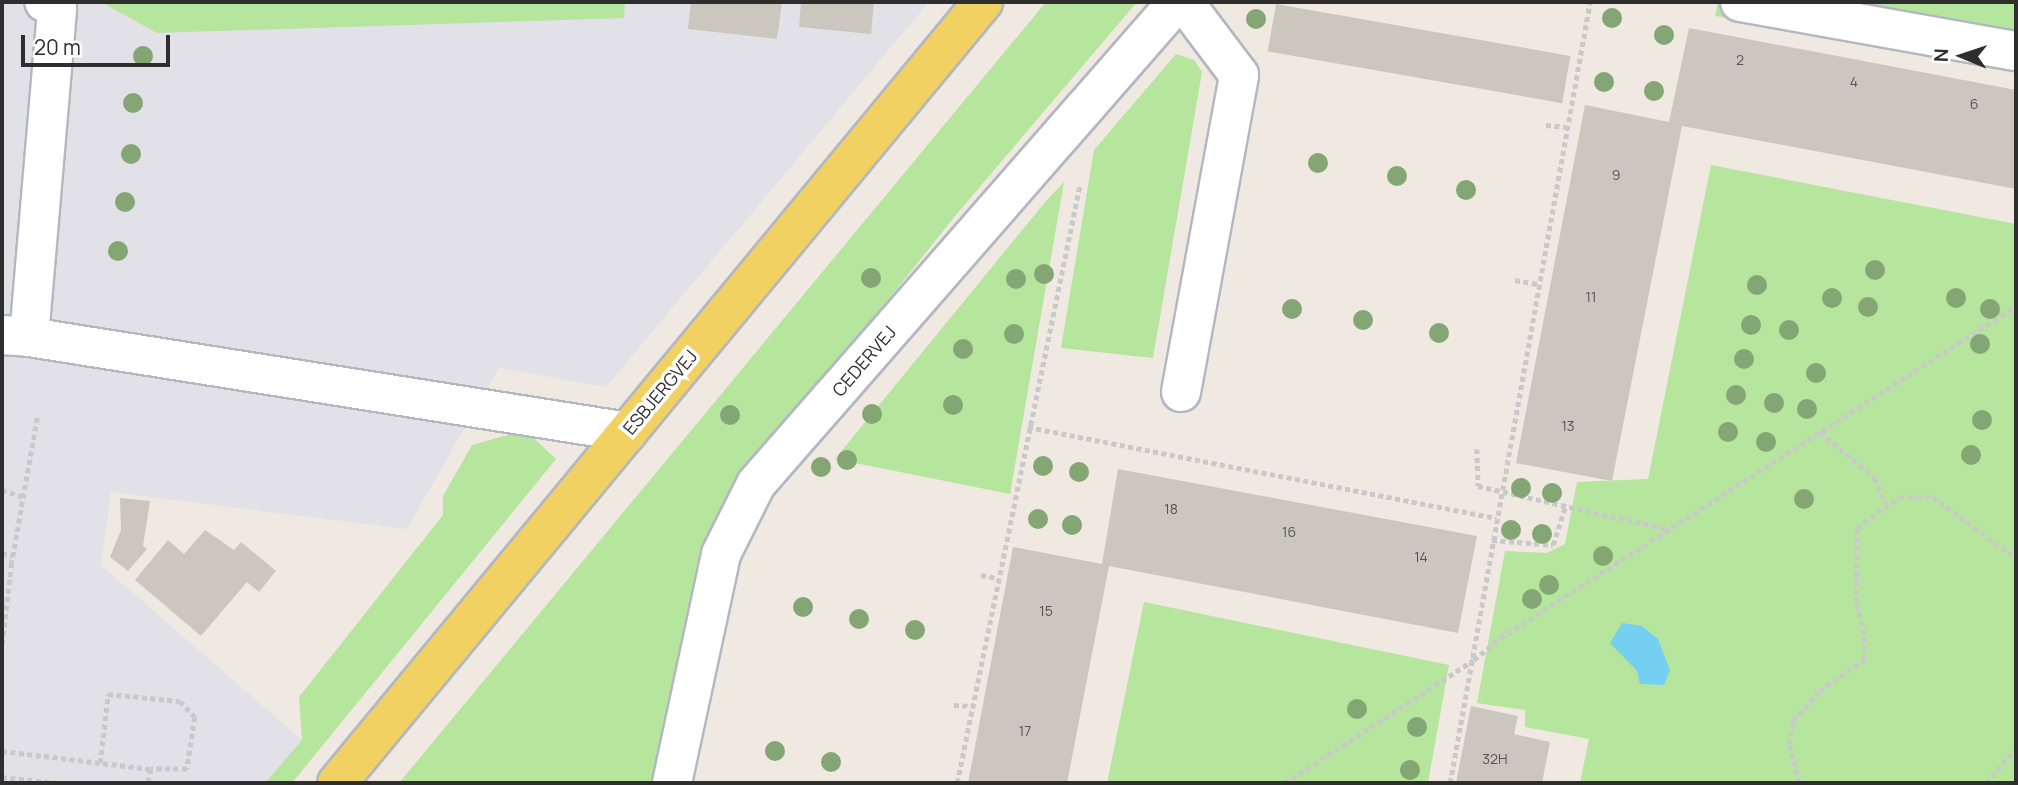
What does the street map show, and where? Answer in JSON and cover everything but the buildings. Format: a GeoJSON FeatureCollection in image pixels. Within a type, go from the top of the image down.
{"type":"FeatureCollection","features":[{"type":"Feature","properties":{"kind":"main road","name":"ESBJERGVEJ"},"geometry":{"type":"LineString","coordinates":[[337,783],[983,2]]}},
{"type":"Feature","properties":{"kind":"street"},"geometry":{"type":"LineString","coordinates":[[44,2],[57,8],[15,336],[628,432]]}},
{"type":"Feature","properties":{"kind":"street","name":"CEDERVEJ"},"geometry":{"type":"LineString","coordinates":[[672,783],[721,554],[756,484],[1177,2]]}},
{"type":"Feature","properties":{"kind":"street"},"geometry":{"type":"LineString","coordinates":[[1181,392],[1239,75],[1184,2]]}},
{"type":"Feature","properties":{"kind":"street"},"geometry":{"type":"LineString","coordinates":[[1740,2],[2016,51]]}},
{"type":"Feature","properties":{"kind":"path"},"geometry":{"type":"LineString","coordinates":[[1450,783],[1474,660],[1500,490],[1590,2]]}},
{"type":"Feature","properties":{"kind":"path"},"geometry":{"type":"LineString","coordinates":[[1546,125],[1566,127]]}},
{"type":"Feature","properties":{"kind":"path"},"geometry":{"type":"LineString","coordinates":[[957,783],[996,578],[1084,170]]}},
{"type":"Feature","properties":{"kind":"path"},"geometry":{"type":"LineString","coordinates":[[1515,280],[1538,284]]}},
{"type":"Feature","properties":{"kind":"path"},"geometry":{"type":"LineString","coordinates":[[1285,783],[1474,660],[1500,638],[2016,306]]}},
{"type":"Feature","properties":{"kind":"path"},"geometry":{"type":"LineString","coordinates":[[2,644],[13,556],[26,498],[37,417]]}},
{"type":"Feature","properties":{"kind":"path"},"geometry":{"type":"LineString","coordinates":[[1028,427],[1496,518]]}},
{"type":"Feature","properties":{"kind":"path"},"geometry":{"type":"LineString","coordinates":[[1820,432],[1875,478],[1885,503]]}},
{"type":"Feature","properties":{"kind":"path"},"geometry":{"type":"LineString","coordinates":[[1477,449],[1478,486],[1669,529]]}},
{"type":"Feature","properties":{"kind":"path"},"geometry":{"type":"LineString","coordinates":[[2,490],[26,498]]}},
{"type":"Feature","properties":{"kind":"path"},"geometry":{"type":"LineString","coordinates":[[1799,783],[1789,744],[1793,721],[1819,691],[1864,660],[1854,564],[1857,528],[1885,503],[1899,497],[1933,497],[2016,558]]}},
{"type":"Feature","properties":{"kind":"path"},"geometry":{"type":"LineString","coordinates":[[1492,540],[1553,545],[1566,504]]}},
{"type":"Feature","properties":{"kind":"path"},"geometry":{"type":"LineString","coordinates":[[2,553],[13,556]]}},
{"type":"Feature","properties":{"kind":"path"},"geometry":{"type":"LineString","coordinates":[[981,575],[996,578]]}},
{"type":"Feature","properties":{"kind":"path"},"geometry":{"type":"LineString","coordinates":[[2,751],[100,763],[151,769],[187,769],[195,717],[180,701],[108,694],[100,763]]}},
{"type":"Feature","properties":{"kind":"path"},"geometry":{"type":"LineString","coordinates":[[954,705],[972,706]]}},
{"type":"Feature","properties":{"kind":"path"},"geometry":{"type":"LineString","coordinates":[[1986,783],[2016,748]]}},
{"type":"Feature","properties":{"kind":"path"},"geometry":{"type":"LineString","coordinates":[[148,783],[151,769]]}},
{"type":"Feature","properties":{"kind":"path"},"geometry":{"type":"LineString","coordinates":[[2,777],[58,783]]}},
{"type":"Feature","properties":{"kind":"shaded area"},"geometry":{"type":"Polygon","coordinates":[[[2,2],[929,2],[606,387],[499,368],[407,529],[111,492],[101,565],[302,740],[269,783],[2,783],[2,2]]]}},
{"type":"Feature","properties":{"kind":"green space"},"geometry":{"type":"Polygon","coordinates":[[[101,2],[625,2],[624,18],[157,33],[101,2]]]}},
{"type":"Feature","properties":{"kind":"green space"},"geometry":{"type":"Polygon","coordinates":[[[1046,2],[1137,2],[955,216],[731,497],[700,551],[653,783],[399,783],[1046,2]]]}},
{"type":"Feature","properties":{"kind":"green space"},"geometry":{"type":"Polygon","coordinates":[[[1718,2],[2016,2],[2016,66],[1715,16],[1718,2]]]}},
{"type":"Feature","properties":{"kind":"green space"},"geometry":{"type":"Polygon","coordinates":[[[1176,54],[1194,60],[1202,72],[1153,358],[1061,348],[1094,150],[1176,54]]]}},
{"type":"Feature","properties":{"kind":"green space"},"geometry":{"type":"Polygon","coordinates":[[[1711,165],[2016,224],[2016,783],[1580,783],[1589,739],[1525,727],[1525,710],[1477,703],[1505,551],[1547,553],[1565,544],[1577,482],[1648,479],[1711,165]]]}},
{"type":"Feature","properties":{"kind":"green space"},"geometry":{"type":"Polygon","coordinates":[[[1064,182],[1010,494],[835,459],[1046,201],[1064,182]]]}},
{"type":"Feature","properties":{"kind":"green space"},"geometry":{"type":"Polygon","coordinates":[[[525,430],[556,459],[292,783],[265,783],[302,740],[299,697],[443,515],[443,496],[472,445],[525,430]]]}},
{"type":"Feature","properties":{"kind":"green space"},"geometry":{"type":"Polygon","coordinates":[[[1144,602],[1449,665],[1428,783],[1107,783],[1144,602]]]}},
{"type":"Feature","properties":{"kind":"water"},"geometry":{"type":"Polygon","coordinates":[[[1622,623],[1642,626],[1658,639],[1670,670],[1664,685],[1640,684],[1637,671],[1610,643],[1622,623]]]}}]}
